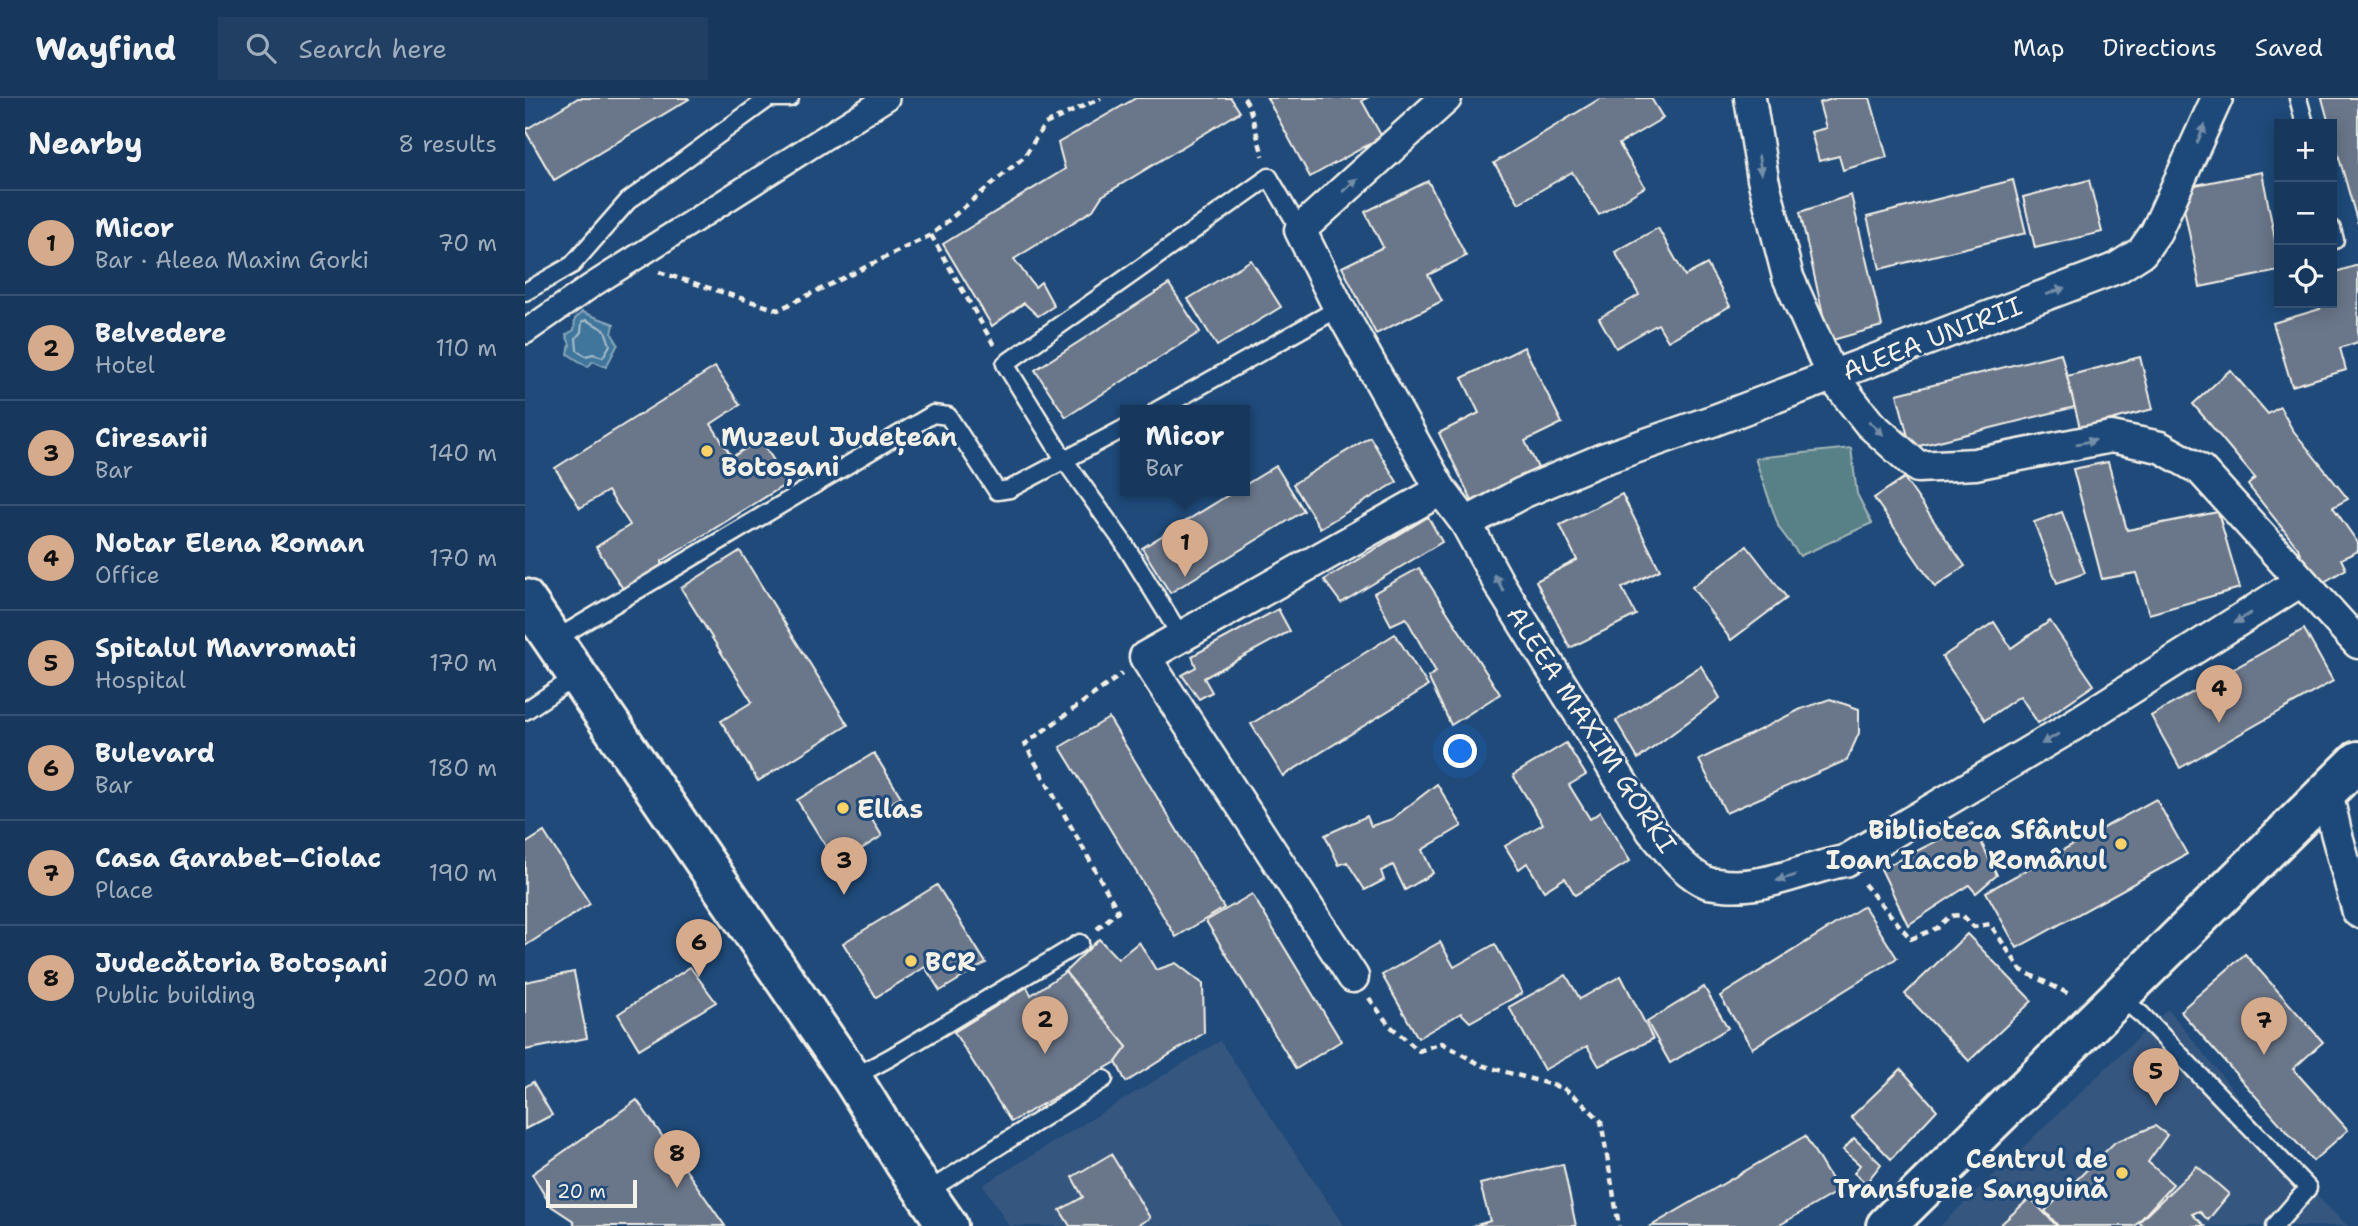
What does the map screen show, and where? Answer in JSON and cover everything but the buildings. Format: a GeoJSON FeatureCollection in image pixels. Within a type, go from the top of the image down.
{"type":"FeatureCollection","features":[{"type":"Feature","properties":{"kind":"main road"},"geometry":{"type":"LineString","coordinates":[[525,599],[852,1078],[948,1226]]}},
{"type":"Feature","properties":{"kind":"main road"},"geometry":{"type":"LineString","coordinates":[[1886,1226],[2358,761]]}},
{"type":"Feature","properties":{"kind":"street"},"geometry":{"type":"LineString","coordinates":[[525,332],[887,98]]}},
{"type":"Feature","properties":{"kind":"street"},"geometry":{"type":"LineString","coordinates":[[1300,230],[1446,98]]}},
{"type":"Feature","properties":{"kind":"street","name":"ALEEA UNIRII"},"geometry":{"type":"LineString","coordinates":[[1750,98],[1763,179],[1788,277],[1832,376],[2117,268],[2142,252],[2156,232],[2217,98]]}},
{"type":"Feature","properties":{"kind":"street","name":"ALEEA MAXIM GORKI"},"geometry":{"type":"LineString","coordinates":[[1300,230],[1339,308],[1441,490],[1466,523],[1498,582],[1652,831],[1682,866],[1708,883],[1744,887],[1784,879],[1822,865],[1845,862],[2064,731],[2301,581]]}},
{"type":"Feature","properties":{"kind":"street"},"geometry":{"type":"LineString","coordinates":[[1466,523],[1522,493],[1600,460],[1832,376],[1869,423],[1918,467],[1975,464],[2111,437],[2160,447],[2201,470],[2358,643]]}},
{"type":"Feature","properties":{"kind":"street"},"geometry":{"type":"LineString","coordinates":[[1353,977],[1145,657],[1441,490]]}},
{"type":"Feature","properties":{"kind":"street"},"geometry":{"type":"LineString","coordinates":[[2327,792],[2358,912]]}},
{"type":"Feature","properties":{"kind":"lane"},"geometry":{"type":"LineString","coordinates":[[525,292],[572,265],[628,201],[770,98],[790,98]]}},
{"type":"Feature","properties":{"kind":"lane"},"geometry":{"type":"LineString","coordinates":[[2298,98],[2304,119]]}},
{"type":"Feature","properties":{"kind":"lane"},"geometry":{"type":"LineString","coordinates":[[1182,638],[1123,542],[1065,461],[1005,364],[1269,177],[1300,230]]}},
{"type":"Feature","properties":{"kind":"lane"},"geometry":{"type":"LineString","coordinates":[[1167,405],[1339,308]]}},
{"type":"Feature","properties":{"kind":"lane"},"geometry":{"type":"LineString","coordinates":[[554,640],[933,414],[948,416],[997,491],[1010,489],[1120,431]]}},
{"type":"Feature","properties":{"kind":"lane"},"geometry":{"type":"LineString","coordinates":[[525,711],[577,676]]}},
{"type":"Feature","properties":{"kind":"lane"},"geometry":{"type":"LineString","coordinates":[[852,1078],[1080,943]]}},
{"type":"Feature","properties":{"kind":"lane"},"geometry":{"type":"LineString","coordinates":[[2120,997],[2142,1016],[2308,1188],[2274,1226]]}},
{"type":"Feature","properties":{"kind":"lane"},"geometry":{"type":"LineString","coordinates":[[925,1193],[1104,1079]]}},
{"type":"Feature","properties":{"kind":"path"},"geometry":{"type":"LineString","coordinates":[[628,263],[778,310],[931,235],[1024,157],[1045,124],[1101,98]]}},
{"type":"Feature","properties":{"kind":"path"},"geometry":{"type":"LineString","coordinates":[[1244,98],[1249,106],[1269,177]]}},
{"type":"Feature","properties":{"kind":"path"},"geometry":{"type":"LineString","coordinates":[[931,235],[1005,364]]}},
{"type":"Feature","properties":{"kind":"path"},"geometry":{"type":"LineString","coordinates":[[1080,943],[1118,911],[1025,744],[1145,657]]}},
{"type":"Feature","properties":{"kind":"path"},"geometry":{"type":"LineString","coordinates":[[1845,862],[1911,939],[1937,928],[1950,916],[1962,915],[1974,927],[1990,924],[2021,970],[2071,995]]}},
{"type":"Feature","properties":{"kind":"path"},"geometry":{"type":"LineString","coordinates":[[1353,977],[1389,1025],[1419,1051],[1442,1043],[1481,1065],[1563,1088],[1584,1104],[1601,1121],[1619,1226]]}},
{"type":"Feature","properties":{"kind":"shaded area"},"geometry":{"type":"Polygon","coordinates":[[[2168,1009],[2323,1202],[2348,1226],[1940,1226],[2168,1009]]]}},
{"type":"Feature","properties":{"kind":"shaded area"},"geometry":{"type":"Polygon","coordinates":[[[1220,1041],[1344,1226],[1009,1226],[983,1185],[1220,1041]]]}},
{"type":"Feature","properties":{"kind":"green space"},"geometry":{"type":"Polygon","coordinates":[[[1851,448],[1857,494],[1872,523],[1800,556],[1779,528],[1755,458],[1851,448]]]}},
{"type":"Feature","properties":{"kind":"water"},"geometry":{"type":"Polygon","coordinates":[[[582,312],[614,324],[612,334],[618,344],[606,367],[593,361],[588,367],[568,354],[570,344],[566,335],[574,330],[575,319],[582,312]]]}},
{"type":"Feature","properties":{"kind":"place","name":"Muzeul Județean Botoșani"},"geometry":{"type":"Point","coordinates":[707,451]}},
{"type":"Feature","properties":{"kind":"place","name":"Micor"},"geometry":{"type":"Point","coordinates":[1185,577]}},
{"type":"Feature","properties":{"kind":"place","name":"Notar Elena Roman"},"geometry":{"type":"Point","coordinates":[2219,723]}},
{"type":"Feature","properties":{"kind":"place","name":"Ellas"},"geometry":{"type":"Point","coordinates":[843,808]}},
{"type":"Feature","properties":{"kind":"place","name":"Biblioteca Sfântul Ioan Iacob Românul"},"geometry":{"type":"Point","coordinates":[2121,844]}},
{"type":"Feature","properties":{"kind":"place","name":"Ciresarii"},"geometry":{"type":"Point","coordinates":[844,895]}},
{"type":"Feature","properties":{"kind":"place","name":"BCR"},"geometry":{"type":"Point","coordinates":[911,961]}},
{"type":"Feature","properties":{"kind":"place","name":"Bulevard"},"geometry":{"type":"Point","coordinates":[699,977]}},
{"type":"Feature","properties":{"kind":"place","name":"Belvedere"},"geometry":{"type":"Point","coordinates":[1045,1054]}},
{"type":"Feature","properties":{"kind":"place","name":"Casa Garabet–Ciolac"},"geometry":{"type":"Point","coordinates":[2264,1055]}},
{"type":"Feature","properties":{"kind":"place","name":"Spitalul Mavromati"},"geometry":{"type":"Point","coordinates":[2156,1106]}},
{"type":"Feature","properties":{"kind":"place","name":"Centrul de Transfuzie Sanguină"},"geometry":{"type":"Point","coordinates":[2122,1173]}},
{"type":"Feature","properties":{"kind":"place","name":"Judecătoria Botoșani"},"geometry":{"type":"Point","coordinates":[677,1188]}}]}
